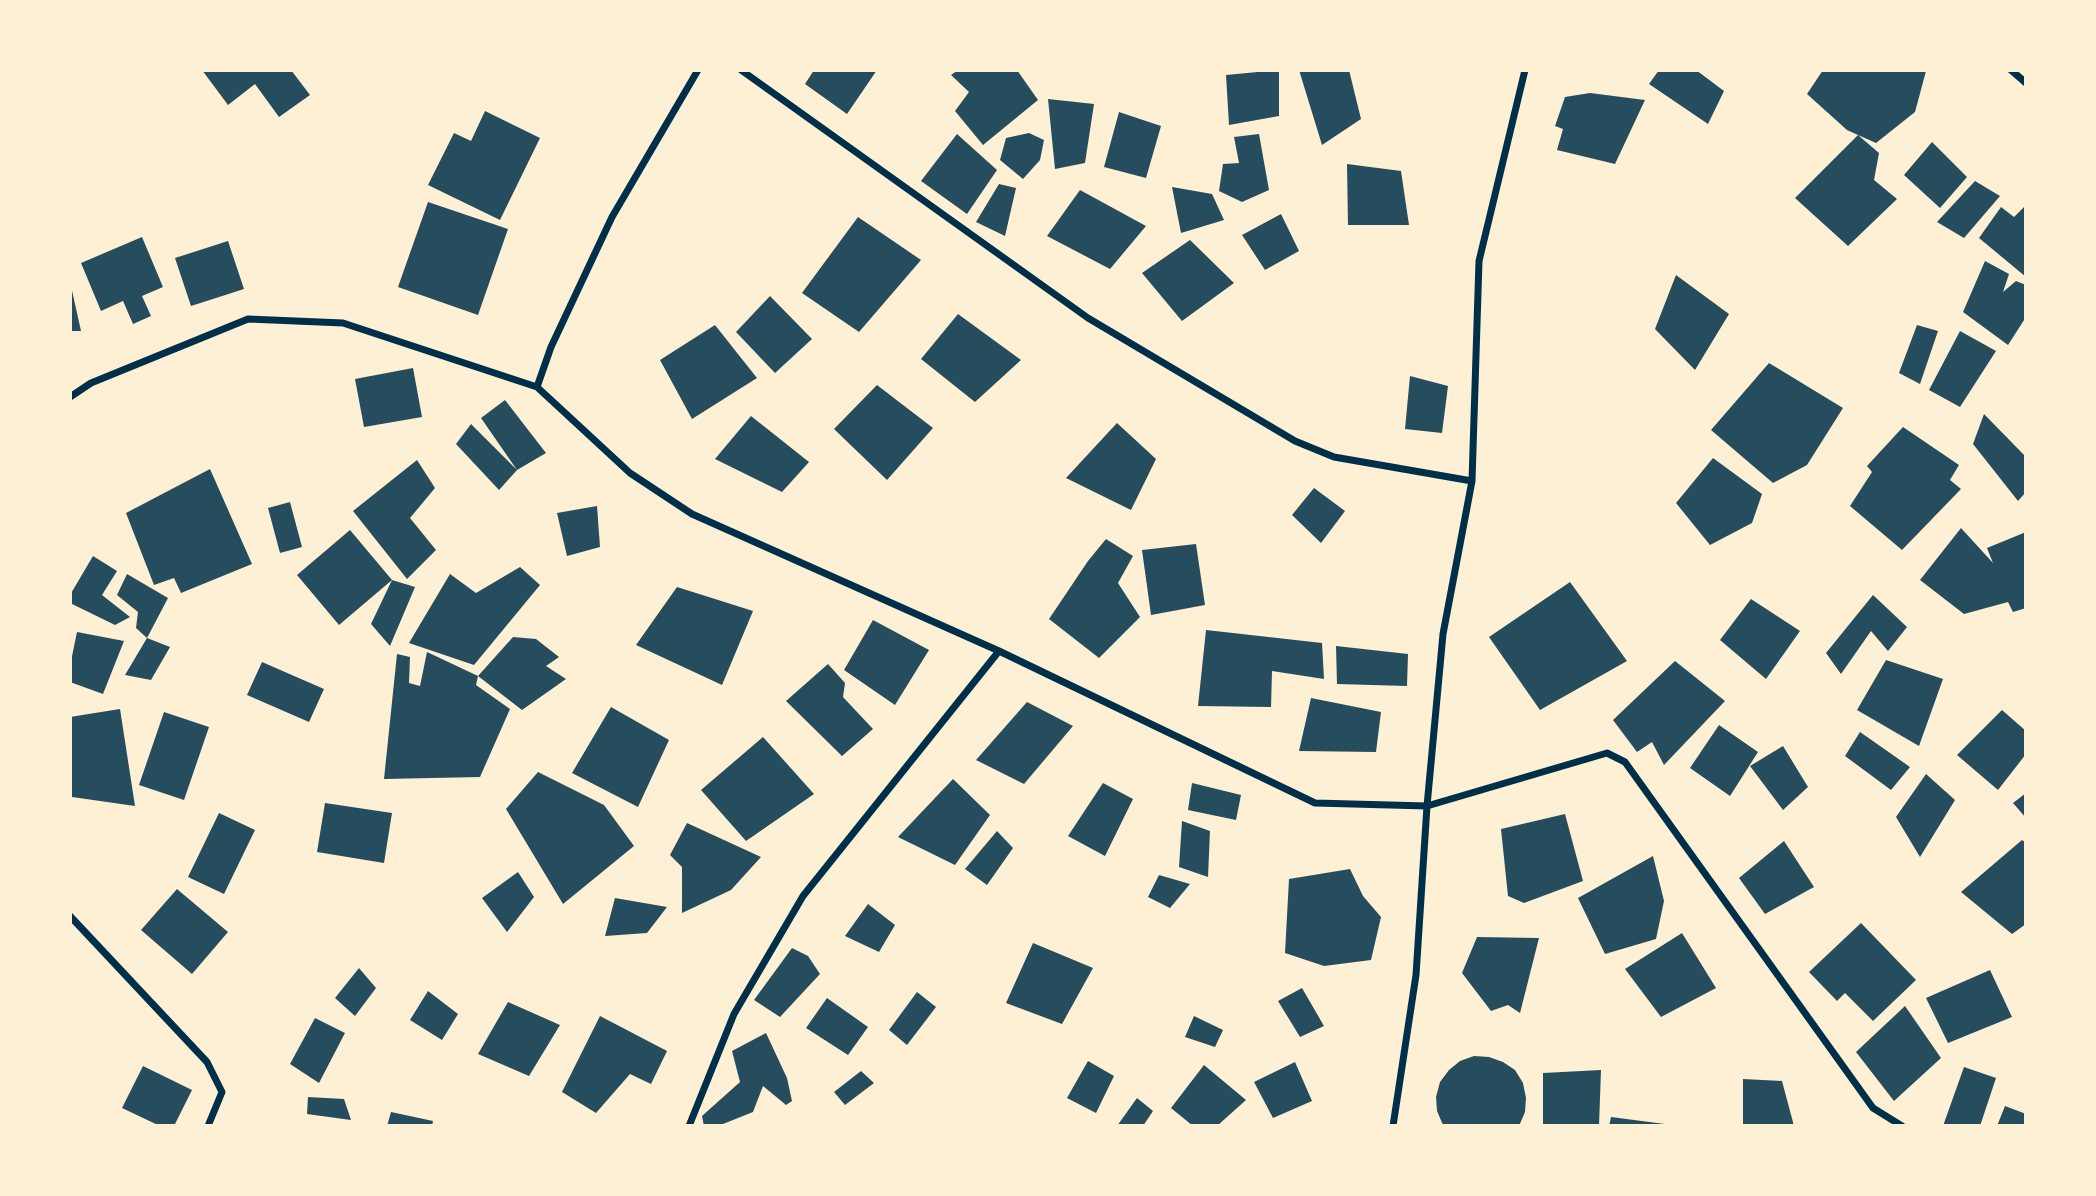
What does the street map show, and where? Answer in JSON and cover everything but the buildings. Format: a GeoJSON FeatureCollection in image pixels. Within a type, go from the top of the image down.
{"type":"FeatureCollection","features":[{"type":"Feature","properties":{"kind":"street"},"geometry":{"type":"LineString","coordinates":[[537,387],[551,347],[612,217],[698,70]]}},
{"type":"Feature","properties":{"kind":"street"},"geometry":{"type":"LineString","coordinates":[[741,70],[1088,318],[1295,441],[1334,457],[1472,481]]}},
{"type":"Feature","properties":{"kind":"street"},"geometry":{"type":"LineString","coordinates":[[1393,1126],[1416,975],[1427,806],[1443,634],[1472,481],[1479,261],[1525,70]]}},
{"type":"Feature","properties":{"kind":"street"},"geometry":{"type":"LineString","coordinates":[[2011,70],[2026,83]]}},
{"type":"Feature","properties":{"kind":"street"},"geometry":{"type":"LineString","coordinates":[[70,397],[92,383],[248,319],[343,323],[537,387],[630,473],[692,514],[999,651],[1315,803],[1427,806],[1606,752],[1625,762],[1873,1108],[1902,1126]]}},
{"type":"Feature","properties":{"kind":"street"},"geometry":{"type":"LineString","coordinates":[[689,1126],[734,1014],[803,895],[999,651]]}},
{"type":"Feature","properties":{"kind":"street"},"geometry":{"type":"LineString","coordinates":[[70,916],[207,1062],[222,1092],[208,1126]]}}]}
